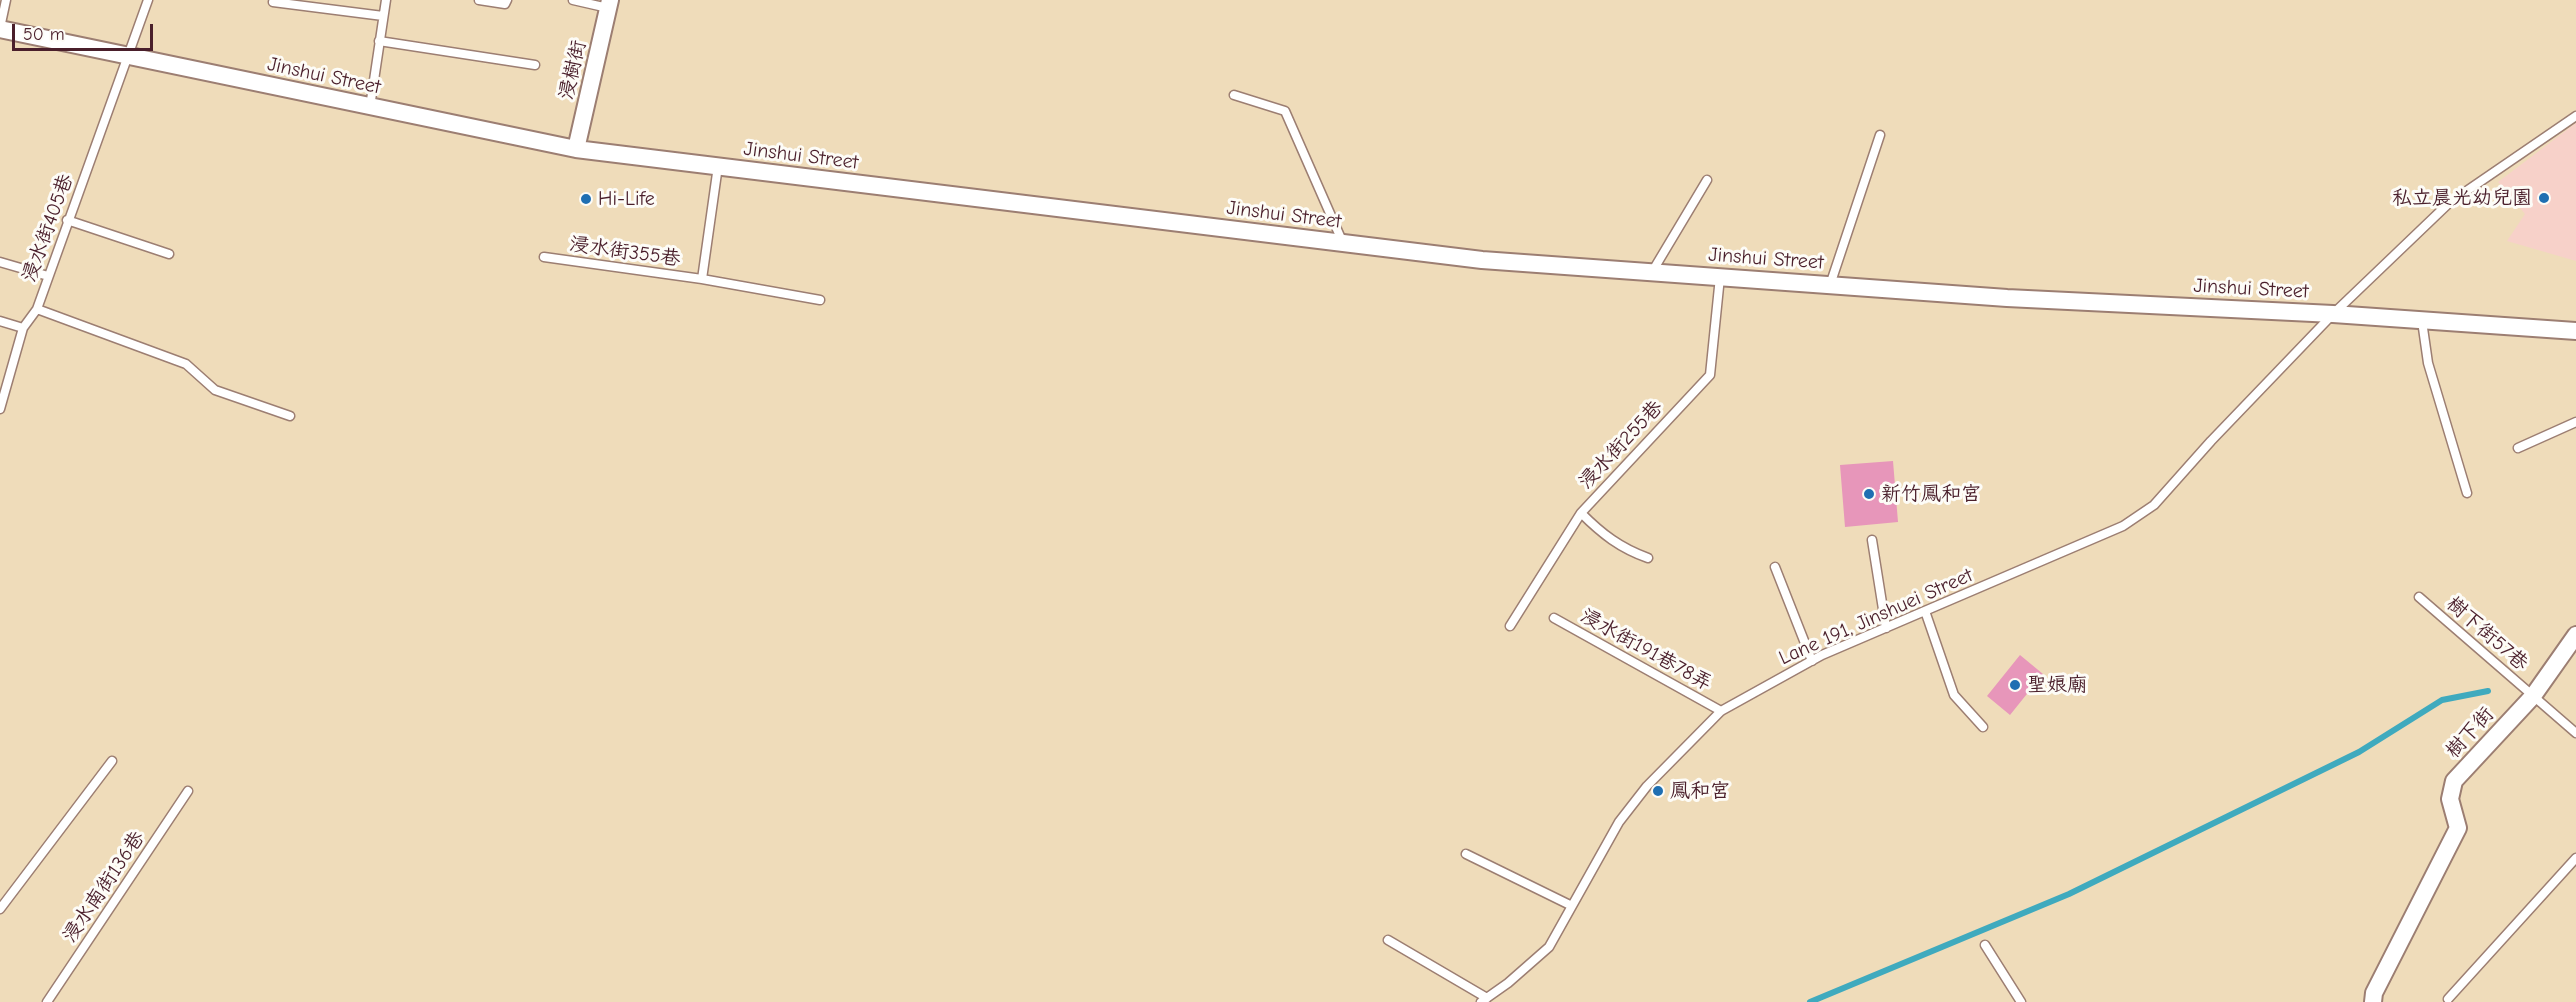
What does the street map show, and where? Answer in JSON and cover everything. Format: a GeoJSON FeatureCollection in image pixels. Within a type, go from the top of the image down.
{"type":"FeatureCollection","features":[{"type":"Feature","properties":{"kind":"street","name":"浸樹街"},"geometry":{"type":"LineString","coordinates":[[576,149],[609,4]]}},
{"type":"Feature","properties":{"kind":"street","name":"Jinshui Street"},"geometry":{"type":"LineString","coordinates":[[0,28],[128,57],[576,149],[1482,260],[2007,298],[2333,315],[2576,331]]}},
{"type":"Feature","properties":{"kind":"street","name":"樹下街"},"geometry":{"type":"LineString","coordinates":[[2373,1002],[2374,993],[2458,828],[2450,799],[2454,781],[2534,696],[2576,635]]}},
{"type":"Feature","properties":{"kind":"lane"},"geometry":{"type":"LineString","coordinates":[[0,28],[6,0]]}},
{"type":"Feature","properties":{"kind":"lane","name":"浸水街405巷"},"geometry":{"type":"LineString","coordinates":[[0,409],[23,328],[37,309],[148,0]]}},
{"type":"Feature","properties":{"kind":"lane"},"geometry":{"type":"LineString","coordinates":[[370,107],[386,0]]}},
{"type":"Feature","properties":{"kind":"lane"},"geometry":{"type":"LineString","coordinates":[[480,0],[506,2]]}},
{"type":"Feature","properties":{"kind":"lane"},"geometry":{"type":"LineString","coordinates":[[573,0],[609,4]]}},
{"type":"Feature","properties":{"kind":"lane"},"geometry":{"type":"LineString","coordinates":[[273,2],[383,16]]}},
{"type":"Feature","properties":{"kind":"lane"},"geometry":{"type":"LineString","coordinates":[[379,41],[535,65]]}},
{"type":"Feature","properties":{"kind":"lane"},"geometry":{"type":"LineString","coordinates":[[1234,94],[1285,111],[1344,243]]}},
{"type":"Feature","properties":{"kind":"lane","name":"Lane 191, Jinshuei Street"},"geometry":{"type":"LineString","coordinates":[[1484,1000],[1549,947],[1619,822],[1647,786],[1721,711],[1812,661],[2123,526],[2154,505],[2211,441],[2333,315],[2449,203],[2576,116]]}},
{"type":"Feature","properties":{"kind":"lane"},"geometry":{"type":"LineString","coordinates":[[1830,285],[1880,135]]}},
{"type":"Feature","properties":{"kind":"lane","name":"浸水街355巷"},"geometry":{"type":"LineString","coordinates":[[702,279],[718,166]]}},
{"type":"Feature","properties":{"kind":"lane"},"geometry":{"type":"LineString","coordinates":[[1652,272],[1707,180]]}},
{"type":"Feature","properties":{"kind":"lane"},"geometry":{"type":"LineString","coordinates":[[68,220],[169,254]]}},
{"type":"Feature","properties":{"kind":"lane","name":"浸水街355巷"},"geometry":{"type":"LineString","coordinates":[[544,257],[702,279],[820,300]]}},
{"type":"Feature","properties":{"kind":"lane"},"geometry":{"type":"LineString","coordinates":[[0,262],[48,276]]}},
{"type":"Feature","properties":{"kind":"lane","name":"浸水街255巷"},"geometry":{"type":"LineString","coordinates":[[1510,626],[1581,513],[1710,375],[1720,277]]}},
{"type":"Feature","properties":{"kind":"lane"},"geometry":{"type":"LineString","coordinates":[[37,309],[186,364],[215,390],[290,416]]}},
{"type":"Feature","properties":{"kind":"lane"},"geometry":{"type":"LineString","coordinates":[[0,321],[23,328]]}},
{"type":"Feature","properties":{"kind":"lane"},"geometry":{"type":"LineString","coordinates":[[2422,321],[2428,363],[2467,493]]}},
{"type":"Feature","properties":{"kind":"lane"},"geometry":{"type":"LineString","coordinates":[[2518,448],[2576,422]]}},
{"type":"Feature","properties":{"kind":"lane"},"geometry":{"type":"LineString","coordinates":[[1581,513],[1607,538],[1624,549],[1648,558]]}},
{"type":"Feature","properties":{"kind":"lane"},"geometry":{"type":"LineString","coordinates":[[1872,540],[1886,628]]}},
{"type":"Feature","properties":{"kind":"lane"},"geometry":{"type":"LineString","coordinates":[[1775,567],[1812,661]]}},
{"type":"Feature","properties":{"kind":"lane","name":"樹下街57巷"},"geometry":{"type":"LineString","coordinates":[[2419,597],[2576,733]]}},
{"type":"Feature","properties":{"kind":"lane"},"geometry":{"type":"LineString","coordinates":[[1924,611],[1954,695],[1983,728]]}},
{"type":"Feature","properties":{"kind":"lane","name":"浸水街191巷78弄"},"geometry":{"type":"LineString","coordinates":[[1554,618],[1721,711]]}},
{"type":"Feature","properties":{"kind":"lane"},"geometry":{"type":"LineString","coordinates":[[0,909],[112,761]]}},
{"type":"Feature","properties":{"kind":"lane","name":"浸水南街136巷"},"geometry":{"type":"LineString","coordinates":[[47,1002],[188,791]]}},
{"type":"Feature","properties":{"kind":"lane"},"geometry":{"type":"LineString","coordinates":[[1466,854],[1572,906]]}},
{"type":"Feature","properties":{"kind":"lane"},"geometry":{"type":"LineString","coordinates":[[2448,999],[2576,858]]}},
{"type":"Feature","properties":{"kind":"lane"},"geometry":{"type":"LineString","coordinates":[[1388,940],[1484,1000]]}},
{"type":"Feature","properties":{"kind":"lane"},"geometry":{"type":"LineString","coordinates":[[1985,945],[2021,1002]]}},
{"type":"Feature","properties":{"kind":"shaded area","name":"私立晨光幼兒園"},"geometry":{"type":"Polygon","coordinates":[[[2576,123],[2576,261],[2507,241],[2525,214],[2498,182],[2576,123]]]}},
{"type":"Feature","properties":{"kind":"building","name":"新竹鳳和宮"},"geometry":{"type":"Polygon","coordinates":[[[1893,461],[1898,522],[1845,527],[1840,465],[1893,461]]]}},
{"type":"Feature","properties":{"kind":"building","name":"聖娘廟"},"geometry":{"type":"Polygon","coordinates":[[[2020,655],[2043,674],[2010,715],[1987,696],[2020,655]]]}},
{"type":"Feature","properties":{"kind":"waterway"},"geometry":{"type":"LineString","coordinates":[[1810,1002],[2069,894],[2359,752],[2442,700],[2488,691]]}},
{"type":"Feature","properties":{"kind":"place","name":"私立晨光幼兒園"},"geometry":{"type":"Point","coordinates":[2544,198]}},
{"type":"Feature","properties":{"kind":"place","name":"Hi-Life"},"geometry":{"type":"Point","coordinates":[586,199]}},
{"type":"Feature","properties":{"kind":"place","name":"新竹鳳和宮"},"geometry":{"type":"Point","coordinates":[1869,494]}},
{"type":"Feature","properties":{"kind":"place","name":"聖娘廟"},"geometry":{"type":"Point","coordinates":[2015,685]}},
{"type":"Feature","properties":{"kind":"place","name":"鳳和宮"},"geometry":{"type":"Point","coordinates":[1658,791]}}]}
